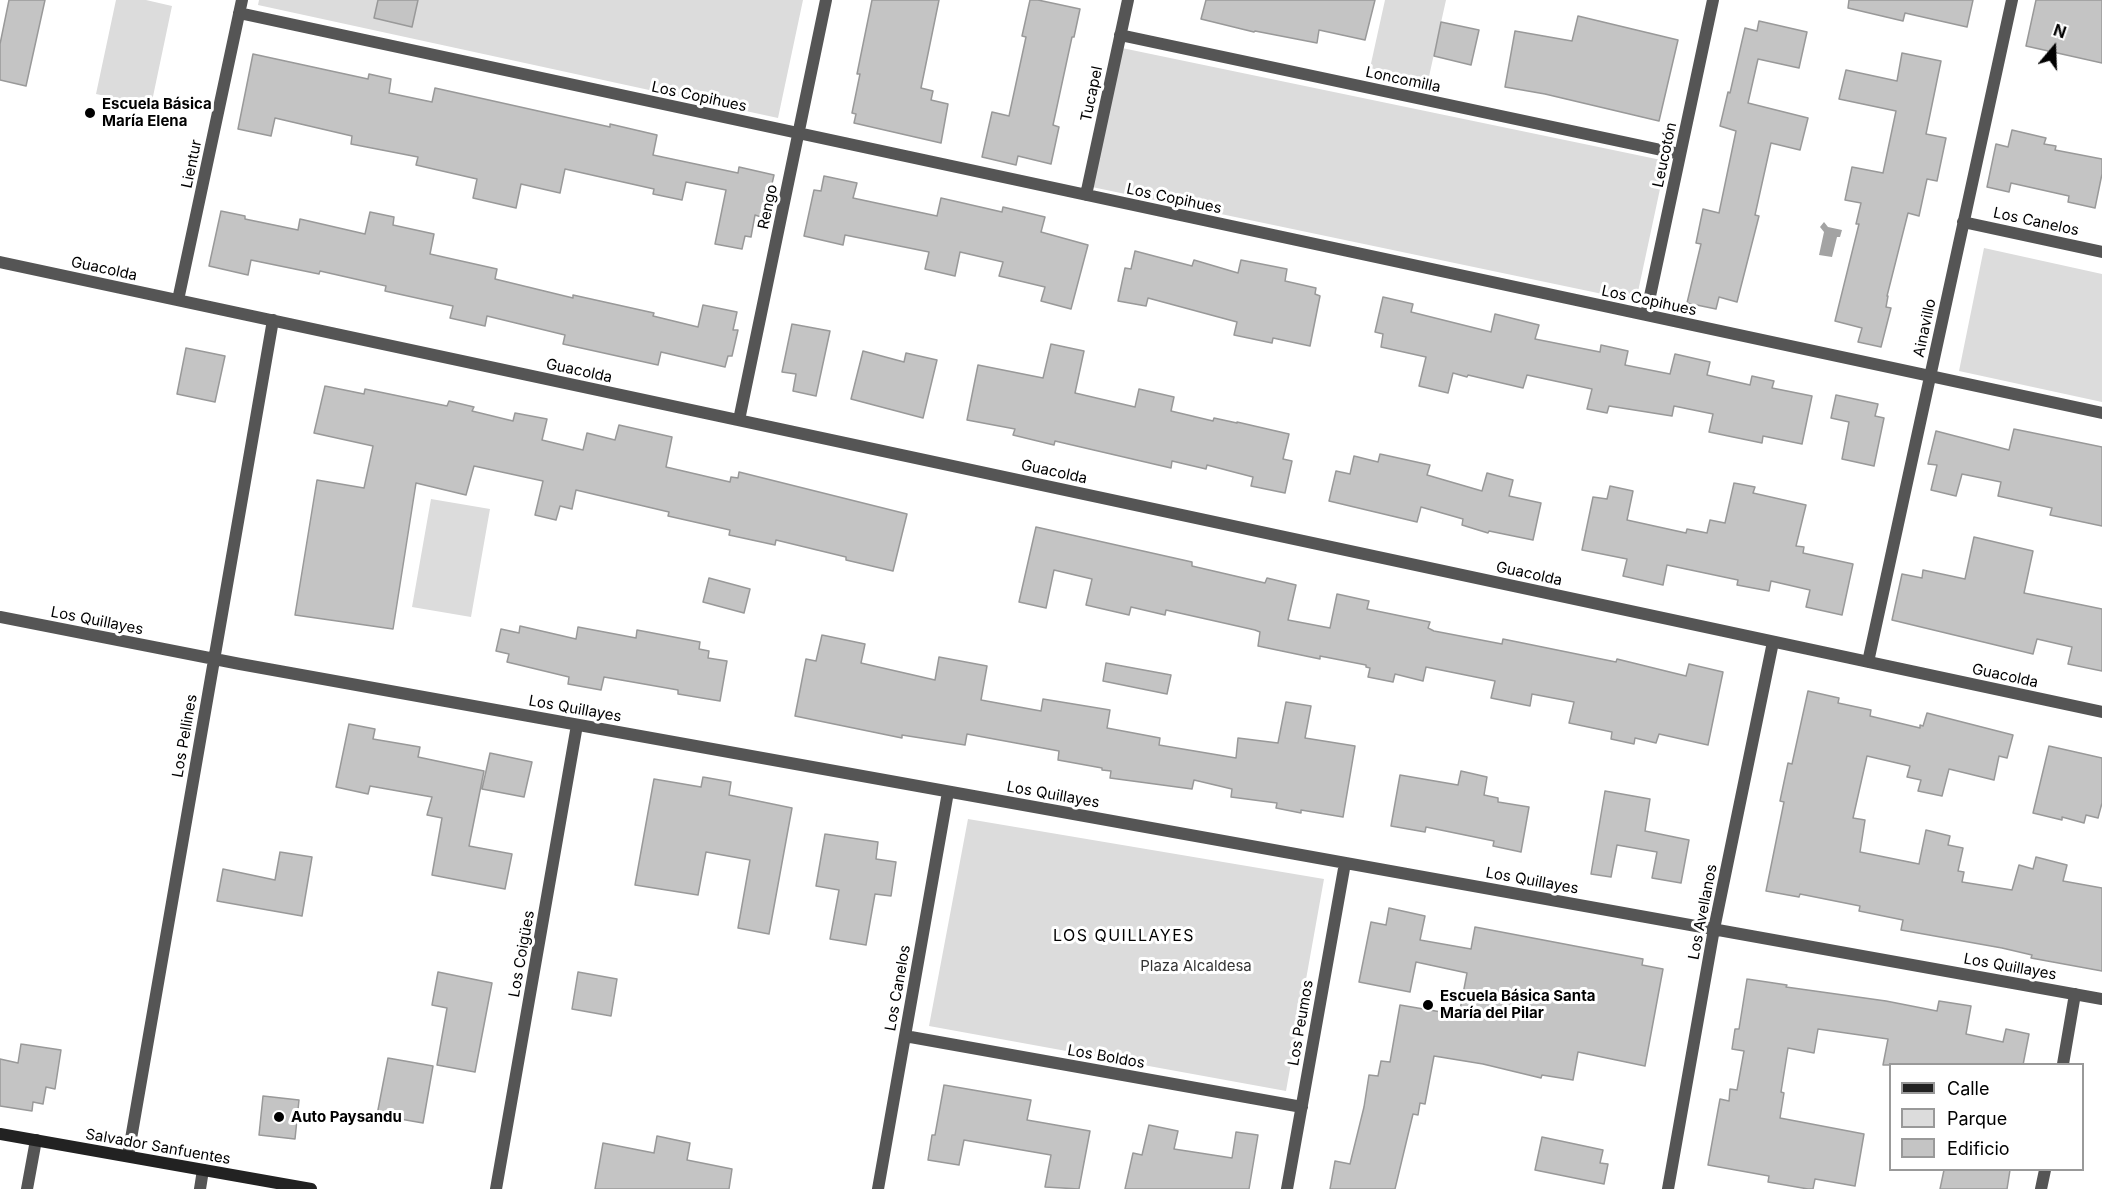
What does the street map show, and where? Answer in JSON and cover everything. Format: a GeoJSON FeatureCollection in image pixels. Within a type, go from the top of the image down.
{"type":"FeatureCollection","features":[{"type":"Feature","properties":{"kind":"street","name":"Lientur"},"geometry":{"type":"LineString","coordinates":[[178,300],[242,0]]}},
{"type":"Feature","properties":{"kind":"street","name":"Rengo"},"geometry":{"type":"LineString","coordinates":[[740,420],[826,0]]}},
{"type":"Feature","properties":{"kind":"street","name":"Tucapel"},"geometry":{"type":"LineString","coordinates":[[1086,195],[1128,0]]}},
{"type":"Feature","properties":{"kind":"street","name":"Leucotón"},"geometry":{"type":"LineString","coordinates":[[1646,315],[1713,0]]}},
{"type":"Feature","properties":{"kind":"street","name":"Ainavillo"},"geometry":{"type":"LineString","coordinates":[[1868,662],[2012,0]]}},
{"type":"Feature","properties":{"kind":"street","name":"Los Copihues"},"geometry":{"type":"LineString","coordinates":[[239,13],[2102,414]]}},
{"type":"Feature","properties":{"kind":"street","name":"Loncomilla"},"geometry":{"type":"LineString","coordinates":[[1120,35],[1680,154]]}},
{"type":"Feature","properties":{"kind":"street","name":"Los Canelos"},"geometry":{"type":"LineString","coordinates":[[1963,222],[2102,252]]}},
{"type":"Feature","properties":{"kind":"street","name":"Guacolda"},"geometry":{"type":"LineString","coordinates":[[0,262],[2102,712]]}},
{"type":"Feature","properties":{"kind":"street","name":"Los Pellines"},"geometry":{"type":"LineString","coordinates":[[128,1156],[273,320]]}},
{"type":"Feature","properties":{"kind":"street","name":"Los Quillayes"},"geometry":{"type":"LineString","coordinates":[[0,617],[214,659],[577,725],[2102,999]]}},
{"type":"Feature","properties":{"kind":"street","name":"Los Avellanos"},"geometry":{"type":"LineString","coordinates":[[1668,1189],[1714,929],[1773,642]]}},
{"type":"Feature","properties":{"kind":"street","name":"Los Coigües"},"geometry":{"type":"LineString","coordinates":[[495,1189],[577,725]]}},
{"type":"Feature","properties":{"kind":"street","name":"Los Canelos"},"geometry":{"type":"LineString","coordinates":[[878,1189],[948,792]]}},
{"type":"Feature","properties":{"kind":"street","name":"Los Peumos"},"geometry":{"type":"LineString","coordinates":[[1287,1189],[1345,863]]}},
{"type":"Feature","properties":{"kind":"street"},"geometry":{"type":"LineString","coordinates":[[2063,1063],[2075,994]]}},
{"type":"Feature","properties":{"kind":"street","name":"Los Boldos"},"geometry":{"type":"LineString","coordinates":[[905,1036],[1302,1107]]}},
{"type":"Feature","properties":{"kind":"street","name":"Salvador Sanfuentes"},"geometry":{"type":"LineString","coordinates":[[0,1134],[311,1189]]}},
{"type":"Feature","properties":{"kind":"street"},"geometry":{"type":"LineString","coordinates":[[27,1189],[36,1140]]}},
{"type":"Feature","properties":{"kind":"street"},"geometry":{"type":"LineString","coordinates":[[200,1189],[203,1170]]}},
{"type":"Feature","properties":{"kind":"street"},"geometry":{"type":"LineString","coordinates":[[2041,1189],[2045,1171]]}},
{"type":"Feature","properties":{"kind":"green space"},"geometry":{"type":"Polygon","coordinates":[[[116,0],[146,0],[172,6],[151,106],[96,94],[116,0]]]}},
{"type":"Feature","properties":{"kind":"green space"},"geometry":{"type":"Polygon","coordinates":[[[259,0],[803,0],[778,118],[258,5],[259,0]]]}},
{"type":"Feature","properties":{"kind":"green space"},"geometry":{"type":"Polygon","coordinates":[[[1385,0],[1446,0],[1428,81],[1370,68],[1385,0]]]}},
{"type":"Feature","properties":{"kind":"green space"},"geometry":{"type":"Polygon","coordinates":[[[1122,48],[1666,161],[1636,301],[1092,187],[1122,48]]]}},
{"type":"Feature","properties":{"kind":"green space"},"geometry":{"type":"Polygon","coordinates":[[[1984,248],[2102,274],[2102,402],[1959,371],[1984,248]]]}},
{"type":"Feature","properties":{"kind":"green space"},"geometry":{"type":"Polygon","coordinates":[[[431,499],[490,509],[471,617],[412,607],[431,499]]]}},
{"type":"Feature","properties":{"kind":"green space","name":"Plaza Alcaldesa"},"geometry":{"type":"Polygon","coordinates":[[[968,819],[1324,879],[1286,1091],[929,1026],[968,819]]]}},
{"type":"Feature","properties":{"kind":"shaded area"},"geometry":{"type":"Polygon","coordinates":[[[1824,222],[1828,227],[1842,230],[1840,237],[1837,237],[1832,257],[1819,255],[1824,232],[1820,227],[1824,222]]]}},
{"type":"Feature","properties":{"kind":"building"},"geometry":{"type":"Polygon","coordinates":[[[9,0],[45,0],[26,86],[0,80],[0,44],[9,0]]]}},
{"type":"Feature","properties":{"kind":"building"},"geometry":{"type":"Polygon","coordinates":[[[378,0],[418,0],[412,27],[374,18],[378,0]]]}},
{"type":"Feature","properties":{"kind":"building"},"geometry":{"type":"Polygon","coordinates":[[[872,0],[939,0],[921,88],[933,91],[931,100],[948,104],[941,143],[854,123],[856,114],[852,113],[860,74],[857,74],[872,0]]]}},
{"type":"Feature","properties":{"kind":"building"},"geometry":{"type":"Polygon","coordinates":[[[1030,0],[1080,9],[1053,125],[1059,127],[1051,164],[1018,156],[1016,165],[982,157],[992,112],[1009,116],[1026,37],[1022,36],[1030,0]]]}},
{"type":"Feature","properties":{"kind":"building"},"geometry":{"type":"Polygon","coordinates":[[[1206,0],[1375,0],[1365,40],[1319,30],[1317,43],[1254,32],[1201,19],[1206,0]]]}},
{"type":"Feature","properties":{"kind":"building"},"geometry":{"type":"Polygon","coordinates":[[[1849,0],[1973,0],[1967,27],[1905,13],[1903,21],[1848,8],[1849,0]]]}},
{"type":"Feature","properties":{"kind":"building"},"geometry":{"type":"Polygon","coordinates":[[[2036,0],[2102,0],[2102,63],[2026,46],[2036,0]]]}},
{"type":"Feature","properties":{"kind":"building"},"geometry":{"type":"Polygon","coordinates":[[[1578,16],[1678,40],[1659,121],[1505,87],[1515,31],[1572,41],[1578,16]]]}},
{"type":"Feature","properties":{"kind":"building"},"geometry":{"type":"Polygon","coordinates":[[[1759,21],[1807,32],[1799,68],[1758,59],[1748,103],[1808,118],[1800,150],[1771,143],[1755,215],[1759,216],[1737,302],[1719,297],[1716,309],[1687,303],[1701,244],[1696,243],[1703,209],[1719,213],[1736,131],[1720,126],[1728,92],[1730,93],[1745,28],[1757,31],[1759,21]]]}},
{"type":"Feature","properties":{"kind":"building"},"geometry":{"type":"Polygon","coordinates":[[[1441,22],[1479,30],[1471,65],[1434,56],[1441,22]]]}},
{"type":"Feature","properties":{"kind":"building"},"geometry":{"type":"Polygon","coordinates":[[[1902,53],[1941,61],[1926,134],[1946,138],[1937,181],[1927,179],[1919,216],[1908,213],[1887,296],[1886,307],[1891,308],[1881,347],[1858,342],[1862,328],[1835,321],[1859,224],[1856,224],[1861,203],[1845,200],[1852,167],[1883,173],[1896,111],[1839,99],[1846,70],[1897,81],[1902,53]]]}},
{"type":"Feature","properties":{"kind":"building"},"geometry":{"type":"Polygon","coordinates":[[[253,54],[368,79],[369,74],[391,79],[389,93],[432,102],[435,88],[610,127],[610,124],[657,135],[653,155],[738,173],[739,167],[774,175],[764,218],[755,215],[751,237],[745,236],[742,249],[715,244],[726,190],[686,182],[682,200],[653,194],[654,189],[565,169],[560,193],[521,184],[516,208],[473,198],[477,179],[416,165],[418,157],[351,144],[352,136],[275,118],[271,136],[238,129],[253,54]]]}},
{"type":"Feature","properties":{"kind":"building"},"geometry":{"type":"Polygon","coordinates":[[[2012,130],[2046,138],[2044,144],[2056,146],[2055,150],[2102,159],[2102,174],[2095,208],[2068,202],[2069,196],[2011,183],[2009,192],[1987,187],[1996,144],[2008,147],[2012,130]]]}},
{"type":"Feature","properties":{"kind":"building"},"geometry":{"type":"Polygon","coordinates":[[[824,176],[857,183],[853,198],[937,216],[941,198],[1002,212],[1003,207],[1045,217],[1041,232],[1088,245],[1071,309],[1041,301],[1045,287],[999,276],[1003,262],[960,252],[955,276],[925,269],[929,252],[845,235],[843,245],[804,236],[814,190],[821,191],[824,176]]]}},
{"type":"Feature","properties":{"kind":"building"},"geometry":{"type":"Polygon","coordinates":[[[221,211],[245,216],[245,219],[298,230],[300,219],[365,234],[370,212],[394,217],[393,225],[434,234],[430,254],[497,269],[495,279],[573,298],[573,295],[654,313],[653,316],[698,327],[703,305],[737,312],[733,330],[738,330],[732,356],[728,356],[725,367],[661,352],[658,365],[563,344],[565,335],[487,316],[485,326],[450,318],[453,306],[385,291],[386,286],[320,271],[319,274],[251,260],[248,275],[209,266],[221,211]]]}},
{"type":"Feature","properties":{"kind":"building"},"geometry":{"type":"Polygon","coordinates":[[[1135,251],[1192,266],[1194,260],[1238,273],[1241,260],[1287,269],[1285,281],[1316,288],[1315,294],[1320,296],[1310,346],[1273,338],[1272,343],[1234,335],[1237,322],[1148,298],[1146,306],[1118,301],[1125,268],[1131,269],[1135,251]]]}},
{"type":"Feature","properties":{"kind":"building"},"geometry":{"type":"Polygon","coordinates":[[[1383,297],[1413,304],[1411,312],[1491,332],[1495,314],[1539,325],[1535,339],[1600,352],[1601,345],[1628,351],[1625,365],[1670,374],[1675,354],[1710,362],[1707,375],[1750,385],[1752,376],[1774,381],[1772,388],[1812,396],[1802,444],[1763,436],[1762,443],[1709,432],[1713,414],[1674,406],[1672,416],[1609,406],[1607,413],[1587,409],[1592,389],[1527,375],[1523,388],[1453,373],[1448,393],[1419,386],[1426,357],[1381,347],[1383,334],[1375,332],[1383,297]]]}},
{"type":"Feature","properties":{"kind":"building"},"geometry":{"type":"Polygon","coordinates":[[[792,324],[830,331],[816,396],[793,391],[796,374],[782,372],[792,324]]]}},
{"type":"Feature","properties":{"kind":"building"},"geometry":{"type":"Polygon","coordinates":[[[1051,344],[1084,351],[1075,393],[1135,407],[1139,389],[1174,397],[1171,411],[1213,421],[1214,418],[1237,422],[1289,434],[1283,459],[1292,461],[1285,493],[1251,486],[1253,477],[1207,465],[1206,469],[1172,461],[1171,468],[1055,441],[1054,445],[1013,435],[1015,429],[967,420],[978,365],[1043,378],[1051,344]]]}},
{"type":"Feature","properties":{"kind":"building"},"geometry":{"type":"Polygon","coordinates":[[[186,348],[225,356],[215,402],[177,394],[186,348]]]}},
{"type":"Feature","properties":{"kind":"building"},"geometry":{"type":"Polygon","coordinates":[[[863,351],[904,362],[906,353],[937,360],[923,418],[851,399],[863,351]]]}},
{"type":"Feature","properties":{"kind":"building"},"geometry":{"type":"Polygon","coordinates":[[[325,386],[364,394],[365,389],[447,406],[449,401],[474,407],[472,411],[513,421],[515,413],[547,419],[542,440],[583,450],[587,433],[615,440],[619,425],[672,437],[666,467],[730,482],[731,477],[738,478],[739,472],[907,514],[893,571],[776,540],[775,545],[729,535],[730,530],[668,516],[669,512],[576,490],[572,509],[560,506],[556,520],[535,515],[543,481],[474,466],[466,495],[416,483],[393,629],[295,615],[317,480],[364,488],[373,446],[314,433],[325,386]]]}},
{"type":"Feature","properties":{"kind":"building"},"geometry":{"type":"Polygon","coordinates":[[[1836,395],[1878,404],[1875,416],[1884,418],[1874,466],[1842,459],[1849,422],[1831,418],[1836,395]]]}},
{"type":"Feature","properties":{"kind":"building"},"geometry":{"type":"Polygon","coordinates":[[[2014,429],[2102,447],[2102,526],[2050,515],[2052,508],[1998,496],[2001,482],[1962,474],[1956,496],[1931,490],[1937,465],[1928,464],[1936,431],[2009,450],[2014,429]]]}},
{"type":"Feature","properties":{"kind":"building"},"geometry":{"type":"Polygon","coordinates":[[[1380,454],[1430,465],[1427,475],[1482,491],[1487,473],[1513,480],[1509,496],[1541,503],[1533,540],[1489,531],[1488,533],[1462,525],[1463,519],[1421,507],[1417,522],[1329,501],[1336,471],[1350,474],[1354,456],[1378,462],[1380,454]]]}},
{"type":"Feature","properties":{"kind":"building"},"geometry":{"type":"Polygon","coordinates":[[[1734,483],[1755,487],[1753,493],[1806,505],[1796,546],[1804,547],[1803,553],[1853,564],[1842,615],[1806,607],[1810,590],[1771,581],[1769,591],[1737,585],[1738,580],[1667,565],[1663,585],[1623,576],[1627,559],[1582,550],[1593,497],[1607,499],[1610,486],[1633,491],[1627,520],[1686,533],[1687,529],[1707,533],[1710,520],[1725,523],[1734,483]]]}},
{"type":"Feature","properties":{"kind":"building"},"geometry":{"type":"Polygon","coordinates":[[[1036,527],[1192,562],[1192,566],[1265,583],[1267,578],[1296,585],[1288,620],[1330,628],[1337,594],[1369,601],[1367,609],[1430,622],[1428,628],[1434,631],[1502,644],[1503,639],[1616,662],[1617,659],[1686,676],[1689,664],[1723,672],[1708,745],[1659,734],[1656,743],[1635,738],[1634,744],[1611,739],[1612,732],[1569,723],[1574,702],[1532,694],[1530,706],[1491,698],[1495,681],[1426,667],[1423,681],[1395,674],[1393,682],[1368,677],[1370,668],[1366,665],[1320,656],[1320,659],[1258,646],[1260,632],[1255,630],[1166,610],[1165,615],[1131,607],[1129,615],[1086,605],[1092,579],[1054,570],[1046,608],[1019,602],[1036,527]]]}},
{"type":"Feature","properties":{"kind":"building"},"geometry":{"type":"Polygon","coordinates":[[[1974,537],[2033,551],[2024,593],[2102,609],[2102,671],[2068,664],[2072,647],[2037,639],[2033,654],[1892,620],[1902,574],[1922,578],[1923,570],[1965,579],[1974,537]]]}},
{"type":"Feature","properties":{"kind":"building"},"geometry":{"type":"Polygon","coordinates":[[[709,578],[750,589],[744,613],[703,602],[709,578]]]}},
{"type":"Feature","properties":{"kind":"building"},"geometry":{"type":"Polygon","coordinates":[[[520,626],[576,639],[578,627],[636,638],[637,630],[700,642],[699,649],[709,651],[708,658],[727,661],[720,701],[678,694],[678,690],[604,677],[601,690],[568,684],[569,677],[507,662],[509,654],[496,651],[501,629],[519,633],[520,626]]]}},
{"type":"Feature","properties":{"kind":"building"},"geometry":{"type":"Polygon","coordinates":[[[822,635],[865,644],[861,663],[935,680],[939,657],[987,666],[981,700],[1041,711],[1043,699],[1110,710],[1107,728],[1160,738],[1159,745],[1236,758],[1238,738],[1278,743],[1286,702],[1311,706],[1305,738],[1355,746],[1343,817],[1301,810],[1301,813],[1276,808],[1277,803],[1231,797],[1232,789],[1194,780],[1192,789],[1110,778],[1111,771],[1058,760],[1059,751],[967,734],[965,745],[902,735],[902,738],[795,716],[806,659],[816,661],[822,635]]]}},
{"type":"Feature","properties":{"kind":"building"},"geometry":{"type":"Polygon","coordinates":[[[1106,663],[1171,675],[1167,694],[1103,681],[1106,663]]]}},
{"type":"Feature","properties":{"kind":"building"},"geometry":{"type":"Polygon","coordinates":[[[1808,691],[1839,698],[1838,703],[1871,710],[1870,716],[1920,728],[1920,725],[1923,726],[1927,713],[2013,735],[2007,758],[1999,756],[1994,780],[1949,769],[1942,796],[1918,791],[1921,780],[1907,777],[1910,766],[1867,756],[1853,818],[1865,820],[1860,852],[1919,864],[1926,830],[1950,836],[1948,845],[1963,848],[1958,871],[1964,872],[1962,882],[2012,890],[2019,865],[2033,869],[2036,857],[2067,865],[2063,881],[2102,888],[2102,971],[2031,958],[2032,955],[2002,948],[1901,930],[1903,920],[1859,911],[1860,906],[1800,894],[1799,897],[1766,891],[1784,802],[1780,801],[1788,763],[1792,764],[1808,691]]]}},
{"type":"Feature","properties":{"kind":"building"},"geometry":{"type":"Polygon","coordinates":[[[349,724],[375,729],[373,739],[420,747],[418,757],[484,771],[469,846],[512,854],[505,889],[432,875],[442,818],[427,815],[432,797],[370,786],[368,794],[336,787],[349,724]]]}},
{"type":"Feature","properties":{"kind":"building"},"geometry":{"type":"Polygon","coordinates":[[[2049,746],[2102,758],[2102,803],[2098,818],[2086,815],[2084,823],[2033,813],[2049,746]]]}},
{"type":"Feature","properties":{"kind":"building"},"geometry":{"type":"Polygon","coordinates":[[[490,753],[532,762],[524,797],[482,789],[490,753]]]}},
{"type":"Feature","properties":{"kind":"building"},"geometry":{"type":"Polygon","coordinates":[[[1461,771],[1487,777],[1484,795],[1498,798],[1498,802],[1529,807],[1521,852],[1493,846],[1494,841],[1426,827],[1425,832],[1391,826],[1400,775],[1458,785],[1461,771]]]}},
{"type":"Feature","properties":{"kind":"building"},"geometry":{"type":"Polygon","coordinates":[[[703,777],[731,782],[729,795],[792,808],[769,934],[738,928],[750,860],[706,852],[698,895],[635,885],[654,779],[701,787],[703,777]]]}},
{"type":"Feature","properties":{"kind":"building"},"geometry":{"type":"Polygon","coordinates":[[[1605,791],[1650,799],[1645,831],[1689,840],[1681,883],[1652,878],[1657,852],[1617,845],[1611,877],[1591,874],[1605,791]]]}},
{"type":"Feature","properties":{"kind":"building"},"geometry":{"type":"Polygon","coordinates":[[[825,834],[878,842],[876,859],[896,862],[891,896],[875,894],[866,945],[830,939],[839,890],[816,886],[825,834]]]}},
{"type":"Feature","properties":{"kind":"building"},"geometry":{"type":"Polygon","coordinates":[[[280,852],[312,857],[302,916],[217,901],[223,869],[275,880],[280,852]]]}},
{"type":"Feature","properties":{"kind":"building"},"geometry":{"type":"Polygon","coordinates":[[[1389,908],[1425,916],[1420,940],[1471,949],[1475,927],[1643,959],[1642,965],[1663,969],[1645,1066],[1578,1052],[1573,1080],[1542,1075],[1541,1078],[1483,1064],[1434,1056],[1425,1104],[1420,1103],[1418,1115],[1413,1114],[1395,1189],[1330,1189],[1335,1161],[1350,1164],[1369,1075],[1378,1076],[1381,1061],[1390,1062],[1400,1005],[1459,1015],[1467,973],[1416,962],[1410,992],[1359,982],[1371,922],[1386,925],[1389,908]]]}},
{"type":"Feature","properties":{"kind":"building"},"geometry":{"type":"Polygon","coordinates":[[[438,972],[492,983],[475,1072],[437,1065],[447,1008],[432,1005],[438,972]]]}},
{"type":"Feature","properties":{"kind":"building"},"geometry":{"type":"Polygon","coordinates":[[[578,972],[617,979],[611,1016],[572,1009],[578,972]]]}},
{"type":"Feature","properties":{"kind":"building"},"geometry":{"type":"Polygon","coordinates":[[[1747,979],[1937,1011],[1939,1001],[1971,1006],[1966,1034],[2003,1042],[2006,1029],[2029,1034],[2023,1063],[1889,1063],[1889,1065],[1883,1065],[1888,1039],[1818,1029],[1814,1053],[1788,1048],[1781,1092],[1784,1093],[1780,1118],[1864,1134],[1855,1186],[1815,1179],[1813,1189],[1808,1189],[1768,1182],[1769,1176],[1708,1165],[1720,1099],[1729,1101],[1730,1089],[1737,1090],[1744,1051],[1732,1049],[1735,1029],[1739,1029],[1747,979]]]}},
{"type":"Feature","properties":{"kind":"building"},"geometry":{"type":"Polygon","coordinates":[[[21,1044],[61,1050],[55,1089],[46,1087],[43,1104],[33,1102],[32,1111],[0,1106],[0,1059],[18,1063],[21,1044]]]}},
{"type":"Feature","properties":{"kind":"building"},"geometry":{"type":"Polygon","coordinates":[[[388,1058],[433,1066],[423,1123],[377,1115],[388,1058]]]}},
{"type":"Feature","properties":{"kind":"building"},"geometry":{"type":"Polygon","coordinates":[[[944,1085],[1031,1100],[1027,1120],[1090,1131],[1079,1189],[1045,1187],[1051,1155],[964,1140],[959,1165],[928,1160],[944,1085]]]}},
{"type":"Feature","properties":{"kind":"building","name":"Auto Paysandu"},"geometry":{"type":"Polygon","coordinates":[[[263,1096],[299,1100],[295,1139],[259,1135],[263,1096]]]}},
{"type":"Feature","properties":{"kind":"building"},"geometry":{"type":"Polygon","coordinates":[[[1149,1125],[1178,1131],[1174,1149],[1232,1158],[1236,1132],[1258,1135],[1249,1189],[1125,1189],[1133,1153],[1142,1155],[1149,1125]]]}},
{"type":"Feature","properties":{"kind":"building"},"geometry":{"type":"Polygon","coordinates":[[[657,1136],[690,1143],[687,1160],[732,1169],[729,1189],[595,1189],[603,1143],[654,1153],[657,1136]]]}},
{"type":"Feature","properties":{"kind":"building"},"geometry":{"type":"Polygon","coordinates":[[[1542,1137],[1603,1150],[1600,1163],[1608,1164],[1604,1184],[1535,1170],[1542,1137]]]}},
{"type":"Feature","properties":{"kind":"building"},"geometry":{"type":"Polygon","coordinates":[[[1944,1171],[2010,1171],[2007,1189],[1940,1189],[1944,1171]]]}},
{"type":"Feature","properties":{"kind":"place","name":"Escuela Básica María Elena"},"geometry":{"type":"Point","coordinates":[90,113]}},
{"type":"Feature","properties":{"kind":"place","name":"Escuela Básica Santa María del Pilar"},"geometry":{"type":"Point","coordinates":[1428,1005]}},
{"type":"Feature","properties":{"kind":"place","name":"Auto Paysandu"},"geometry":{"type":"Point","coordinates":[279,1117]}},
{"type":"Feature","properties":{"kind":"district","name":"LOS QUILLAYES"},"geometry":{"type":"Point","coordinates":[1124,936]}}]}
